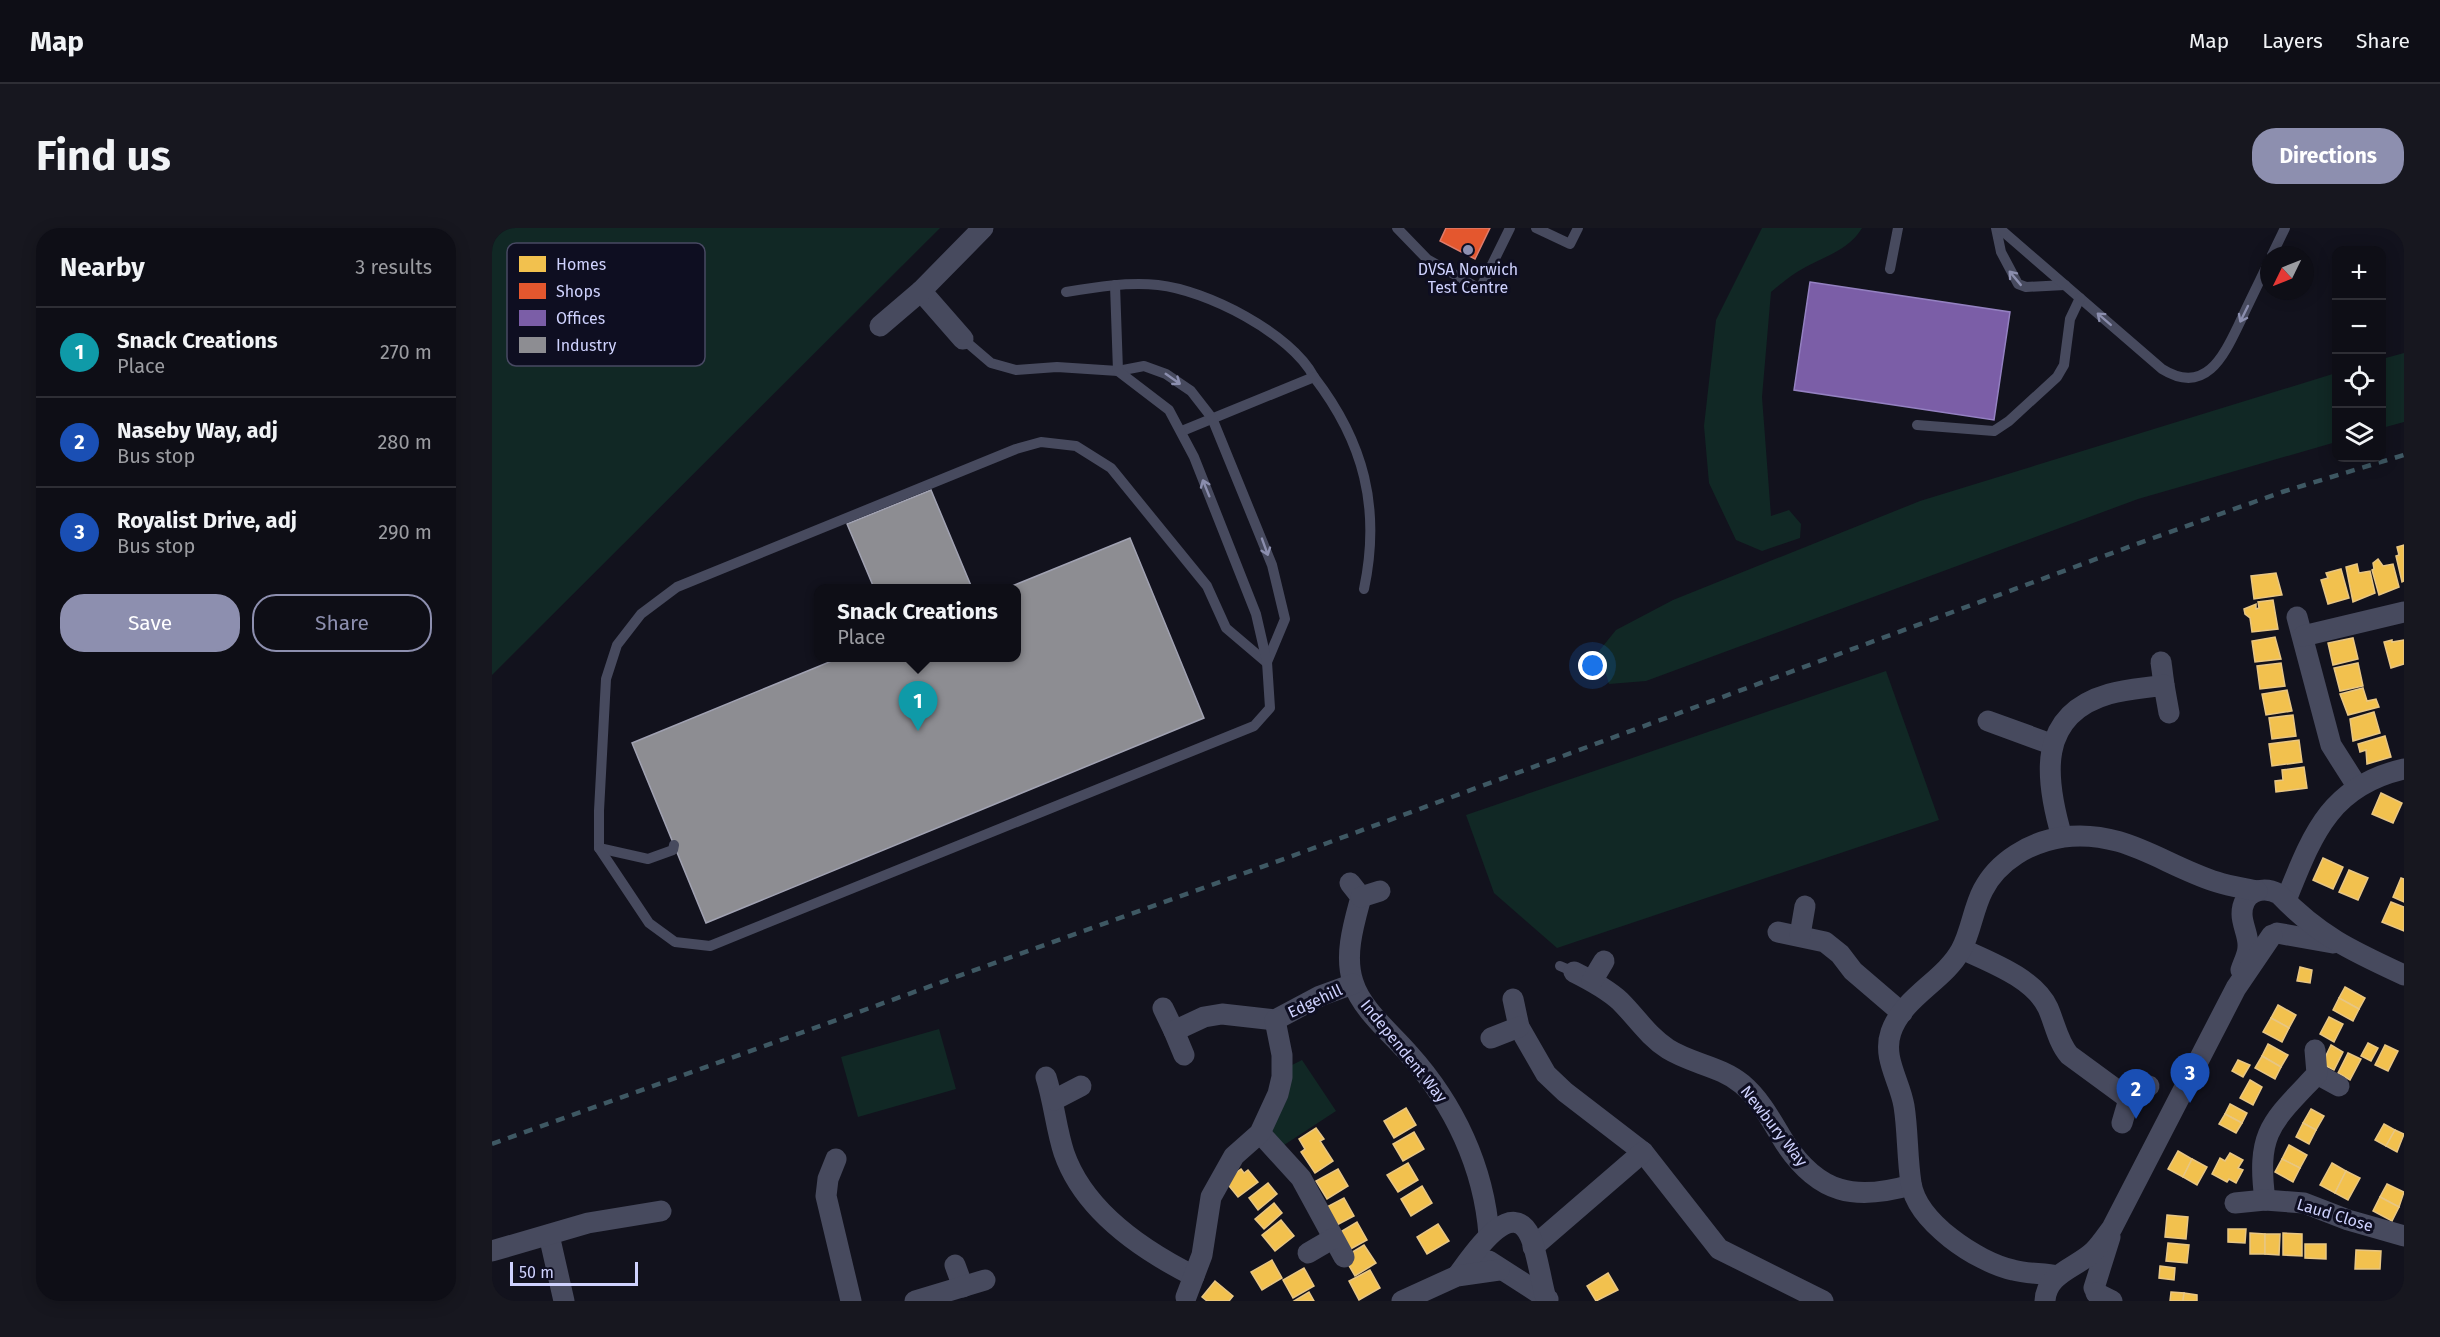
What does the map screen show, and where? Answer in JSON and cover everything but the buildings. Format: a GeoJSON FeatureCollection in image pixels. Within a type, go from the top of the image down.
{"type":"FeatureCollection","features":[{"type":"Feature","properties":{"kind":"street"},"geometry":{"type":"LineString","coordinates":[[880,326],[921,291],[983,228]]}},
{"type":"Feature","properties":{"kind":"street"},"geometry":{"type":"LineString","coordinates":[[921,291],[963,339]]}},
{"type":"Feature","properties":{"kind":"street"},"geometry":{"type":"LineString","coordinates":[[2357,786],[2331,745],[2300,627],[2404,612]]}},
{"type":"Feature","properties":{"kind":"street"},"geometry":{"type":"LineString","coordinates":[[2161,662],[2169,713]]}},
{"type":"Feature","properties":{"kind":"street"},"geometry":{"type":"LineString","coordinates":[[2062,837],[2053,807],[2048,765],[2051,744],[2068,718],[2087,703],[2109,694],[2164,685]]}},
{"type":"Feature","properties":{"kind":"street"},"geometry":{"type":"LineString","coordinates":[[1988,721],[2051,744]]}},
{"type":"Feature","properties":{"kind":"street"},"geometry":{"type":"LineString","coordinates":[[2236,988],[2248,947],[2243,919],[2244,903],[2287,871],[2305,850],[2323,819],[2357,786],[2382,774],[2404,769]]}},
{"type":"Feature","properties":{"kind":"street"},"geometry":{"type":"LineString","coordinates":[[2100,1296],[2086,1277],[2075,1272],[2060,1274],[2014,1271],[1987,1261],[1941,1231],[1920,1203],[1911,1185],[1907,1124],[1888,1048],[1891,1031],[1902,1013],[1950,965],[1962,949],[1983,890],[2002,864],[2025,849],[2062,837],[2116,839],[2153,852],[2217,882],[2271,890],[2337,944],[2404,975]]}},
{"type":"Feature","properties":{"kind":"street"},"geometry":{"type":"LineString","coordinates":[[2014,1271],[2045,1301],[2049,1287],[2060,1274],[2093,1252],[2112,1228],[2236,988],[2275,934],[2287,922],[2287,903],[2305,850]]}},
{"type":"Feature","properties":{"kind":"street"},"geometry":{"type":"LineString","coordinates":[[2217,882],[2234,900],[2248,928],[2261,936],[2275,934],[2337,944]]}},
{"type":"Feature","properties":{"kind":"street","name":"Independent Way"},"geometry":{"type":"LineString","coordinates":[[1364,890],[1351,941],[1350,969],[1353,984],[1378,1020],[1440,1090],[1478,1172],[1486,1202],[1487,1238]]}},
{"type":"Feature","properties":{"kind":"street"},"geometry":{"type":"LineString","coordinates":[[1800,935],[1805,906]]}},
{"type":"Feature","properties":{"kind":"street"},"geometry":{"type":"LineString","coordinates":[[1778,932],[1825,942],[1840,954],[1853,971],[1902,1013]]}},
{"type":"Feature","properties":{"kind":"street"},"geometry":{"type":"LineString","coordinates":[[1962,949],[1988,961],[2035,991],[2047,1006],[2069,1055],[2129,1099]]}},
{"type":"Feature","properties":{"kind":"street","name":"Newbury Way"},"geometry":{"type":"LineString","coordinates":[[1604,961],[1575,973],[1620,1002],[1636,1022],[1661,1044],[1721,1070],[1742,1084],[1756,1098],[1801,1163],[1817,1179],[1838,1189],[1858,1194],[1884,1192],[1911,1185]]}},
{"type":"Feature","properties":{"kind":"street","name":"Edgehill"},"geometry":{"type":"LineString","coordinates":[[1174,1031],[1204,1017],[1222,1014],[1275,1020],[1327,993],[1353,984]]}},
{"type":"Feature","properties":{"kind":"street"},"geometry":{"type":"LineString","coordinates":[[1513,999],[1519,1027],[1546,1074],[1564,1092],[1643,1152],[1719,1249],[1820,1300]]}},
{"type":"Feature","properties":{"kind":"street"},"geometry":{"type":"LineString","coordinates":[[1162,1008],[1184,1055]]}},
{"type":"Feature","properties":{"kind":"street"},"geometry":{"type":"LineString","coordinates":[[1186,1298],[1202,1255],[1211,1197],[1234,1156],[1260,1133],[1273,1108],[1282,1077],[1282,1055],[1275,1020]]}},
{"type":"Feature","properties":{"kind":"street"},"geometry":{"type":"LineString","coordinates":[[1491,1038],[1519,1027]]}},
{"type":"Feature","properties":{"kind":"street"},"geometry":{"type":"LineString","coordinates":[[2265,1200],[2261,1169],[2262,1149],[2270,1129],[2284,1108],[2317,1074],[2315,1050]]}},
{"type":"Feature","properties":{"kind":"street"},"geometry":{"type":"LineString","coordinates":[[2317,1074],[2339,1086]]}},
{"type":"Feature","properties":{"kind":"street"},"geometry":{"type":"LineString","coordinates":[[1046,1077],[1054,1100],[1064,1152],[1084,1191],[1121,1230],[1146,1249],[1194,1276]]}},
{"type":"Feature","properties":{"kind":"street"},"geometry":{"type":"LineString","coordinates":[[1054,1100],[1082,1086]]}},
{"type":"Feature","properties":{"kind":"street"},"geometry":{"type":"LineString","coordinates":[[2122,1123],[2129,1099],[2149,1086]]}},
{"type":"Feature","properties":{"kind":"street"},"geometry":{"type":"LineString","coordinates":[[1260,1133],[1301,1178],[1338,1248],[1308,1252]]}},
{"type":"Feature","properties":{"kind":"street"},"geometry":{"type":"LineString","coordinates":[[1402,1301],[1457,1276],[1523,1267],[1533,1249],[1643,1152]]}},
{"type":"Feature","properties":{"kind":"street"},"geometry":{"type":"LineString","coordinates":[[836,1159],[828,1179],[826,1196],[851,1301]]}},
{"type":"Feature","properties":{"kind":"street","name":"Laud Close"},"geometry":{"type":"LineString","coordinates":[[2235,1203],[2265,1200],[2304,1203],[2348,1220],[2404,1236]]}},
{"type":"Feature","properties":{"kind":"street"},"geometry":{"type":"LineString","coordinates":[[1486,1202],[1530,1235],[1547,1298]]}},
{"type":"Feature","properties":{"kind":"street"},"geometry":{"type":"LineString","coordinates":[[492,1251],[588,1223],[660,1211]]}},
{"type":"Feature","properties":{"kind":"street"},"geometry":{"type":"LineString","coordinates":[[1457,1276],[1497,1226],[1515,1225],[1574,1211]]}},
{"type":"Feature","properties":{"kind":"street"},"geometry":{"type":"LineString","coordinates":[[2100,1296],[2112,1228]]}},
{"type":"Feature","properties":{"kind":"street"},"geometry":{"type":"LineString","coordinates":[[549,1235],[564,1301]]}},
{"type":"Feature","properties":{"kind":"street"},"geometry":{"type":"LineString","coordinates":[[1487,1238],[1488,1260],[1547,1298]]}},
{"type":"Feature","properties":{"kind":"street"},"geometry":{"type":"LineString","coordinates":[[955,1265],[963,1287]]}},
{"type":"Feature","properties":{"kind":"street"},"geometry":{"type":"LineString","coordinates":[[915,1301],[985,1280]]}},
{"type":"Feature","properties":{"kind":"lane"},"geometry":{"type":"LineString","coordinates":[[1397,228],[1427,259],[1480,289],[1510,228]]}},
{"type":"Feature","properties":{"kind":"lane"},"geometry":{"type":"LineString","coordinates":[[1536,228],[1570,244],[1578,228]]}},
{"type":"Feature","properties":{"kind":"lane"},"geometry":{"type":"LineString","coordinates":[[1890,269],[1898,228]]}},
{"type":"Feature","properties":{"kind":"lane"},"geometry":{"type":"LineString","coordinates":[[1998,228],[2001,252],[2018,284],[2035,287],[2065,285]]}},
{"type":"Feature","properties":{"kind":"lane"},"geometry":{"type":"LineString","coordinates":[[1998,228],[2173,376],[2194,377],[2216,366],[2224,355],[2260,280]]}},
{"type":"Feature","properties":{"kind":"lane"},"geometry":{"type":"LineString","coordinates":[[2276,246],[2285,228]]}},
{"type":"Feature","properties":{"kind":"lane"},"geometry":{"type":"LineString","coordinates":[[1115,285],[1118,371]]}},
{"type":"Feature","properties":{"kind":"lane"},"geometry":{"type":"LineString","coordinates":[[1066,292],[1115,285],[1159,285],[1195,295],[1236,313],[1270,332],[1290,350],[1314,377],[1346,424],[1358,453],[1368,491],[1370,559],[1364,589]]}},
{"type":"Feature","properties":{"kind":"lane"},"geometry":{"type":"LineString","coordinates":[[1917,425],[1994,431],[2009,421],[2057,377],[2064,365],[2070,319],[2080,298]]}},
{"type":"Feature","properties":{"kind":"lane"},"geometry":{"type":"LineString","coordinates":[[963,339],[991,363],[1016,370],[1057,368],[1118,371],[1143,366],[1166,374],[1191,391],[1212,418],[1264,543],[1285,618],[1267,662]]}},
{"type":"Feature","properties":{"kind":"lane"},"geometry":{"type":"LineString","coordinates":[[1118,371],[1169,410],[1182,431],[1256,614],[1267,662],[1270,708],[1254,726],[710,946],[675,942],[649,923],[599,848],[606,679],[617,645],[641,614],[677,587],[1016,449],[1041,442],[1076,446],[1112,468],[1207,586],[1226,628],[1267,662]]}},
{"type":"Feature","properties":{"kind":"lane"},"geometry":{"type":"LineString","coordinates":[[1182,431],[1314,377]]}},
{"type":"Feature","properties":{"kind":"lane"},"geometry":{"type":"LineString","coordinates":[[599,848],[648,859],[673,850],[674,845]]}},
{"type":"Feature","properties":{"kind":"green space"},"geometry":{"type":"Polygon","coordinates":[[[492,228],[940,228],[492,675],[492,228]]]}},
{"type":"Feature","properties":{"kind":"green space"},"geometry":{"type":"Polygon","coordinates":[[[1762,228],[1862,228],[1841,249],[1797,272],[1771,292],[1762,397],[1771,516],[1789,510],[1801,524],[1800,538],[1762,551],[1736,540],[1709,483],[1704,426],[1716,320],[1762,228]]]}},
{"type":"Feature","properties":{"kind":"green space"},"geometry":{"type":"Polygon","coordinates":[[[2404,353],[2404,422],[2386,427],[2386,408],[2386,358],[2404,353]]]}},
{"type":"Feature","properties":{"kind":"green space"},"geometry":{"type":"Polygon","coordinates":[[[2332,374],[2332,443],[2138,499],[1646,681],[1609,684],[1599,651],[1616,630],[1673,600],[1920,501],[2332,374]]]}},
{"type":"Feature","properties":{"kind":"green space"},"geometry":{"type":"Polygon","coordinates":[[[1886,671],[1939,820],[1557,948],[1494,893],[1466,815],[1886,671]]]}},
{"type":"Feature","properties":{"kind":"green space"},"geometry":{"type":"Polygon","coordinates":[[[939,1029],[956,1089],[858,1117],[841,1057],[939,1029]]]}},
{"type":"Feature","properties":{"kind":"green space"},"geometry":{"type":"Polygon","coordinates":[[[1302,1060],[1336,1111],[1281,1147],[1272,1130],[1288,1097],[1292,1065],[1302,1060]]]}},
{"type":"Feature","properties":{"kind":"railway"},"geometry":{"type":"LineString","coordinates":[[492,1144],[1303,852],[2153,538],[2282,492],[2404,455]]}},
{"type":"Feature","properties":{"kind":"place","name":"DVSA Norwich Test Centre"},"geometry":{"type":"Point","coordinates":[1468,250]}},
{"type":"Feature","properties":{"kind":"place","name":"Snack Creations"},"geometry":{"type":"Point","coordinates":[918,731]}},
{"type":"Feature","properties":{"kind":"place","name":"Royalist Drive, adj"},"geometry":{"type":"Point","coordinates":[2190,1103]}},
{"type":"Feature","properties":{"kind":"place","name":"Naseby Way, adj"},"geometry":{"type":"Point","coordinates":[2136,1119]}}]}
